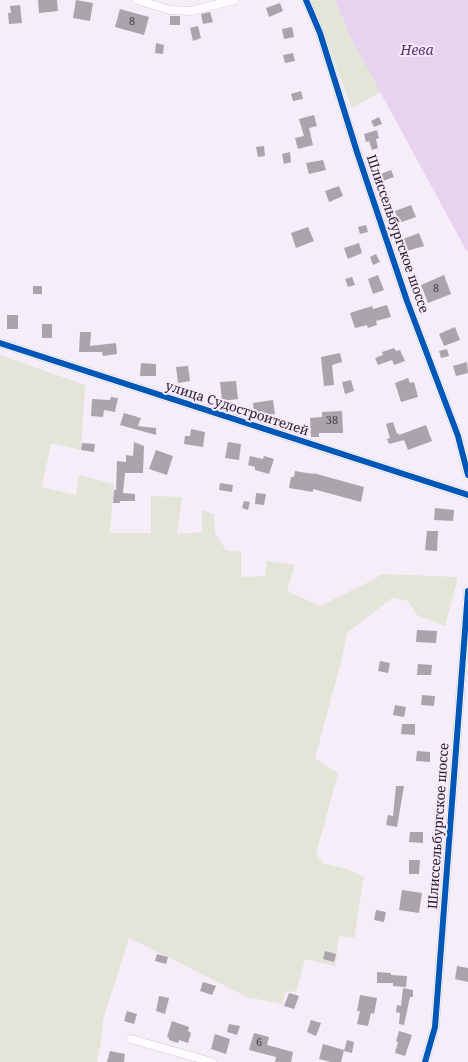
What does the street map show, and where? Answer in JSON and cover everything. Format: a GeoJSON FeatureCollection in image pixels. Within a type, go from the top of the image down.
{"type":"FeatureCollection","features":[{"type":"Feature","properties":{"kind":"street"},"geometry":{"type":"LineString","coordinates":[[137,0],[170,10],[191,11],[234,0]]}},
{"type":"Feature","properties":{"kind":"street","name":"Шлиссельбургское шоссе"},"geometry":{"type":"LineString","coordinates":[[306,0],[320,33],[359,159],[407,301],[458,436],[468,475]]}},
{"type":"Feature","properties":{"kind":"street","name":"улица Судостроителей"},"geometry":{"type":"LineString","coordinates":[[0,343],[468,495]]}},
{"type":"Feature","properties":{"kind":"street","name":"Шлиссельбургское шоссе"},"geometry":{"type":"LineString","coordinates":[[425,1062],[435,1027],[468,591]]}},
{"type":"Feature","properties":{"kind":"street"},"geometry":{"type":"LineString","coordinates":[[131,1039],[212,1062]]}},
{"type":"Feature","properties":{"kind":"shaded area"},"geometry":{"type":"Polygon","coordinates":[[[311,0],[335,0],[351,38],[381,92],[352,108],[311,0]]]}},
{"type":"Feature","properties":{"kind":"shaded area"},"geometry":{"type":"Polygon","coordinates":[[[0,355],[85,385],[81,450],[51,443],[42,487],[76,495],[79,475],[114,484],[110,533],[151,533],[151,496],[182,497],[177,534],[202,532],[202,510],[214,514],[215,533],[226,550],[241,552],[241,577],[265,576],[267,561],[295,565],[287,591],[320,606],[375,579],[381,574],[458,577],[445,626],[417,615],[408,601],[392,598],[347,633],[342,658],[315,758],[338,773],[316,854],[324,864],[348,869],[364,877],[354,938],[339,936],[335,966],[305,959],[296,992],[286,991],[282,1004],[247,997],[129,938],[103,1020],[97,1062],[0,1062],[0,355]]]}},
{"type":"Feature","properties":{"kind":"water","name":"Нева"},"geometry":{"type":"Polygon","coordinates":[[[335,0],[468,0],[468,251],[466,250],[351,38],[335,0]]]}},
{"type":"Feature","properties":{"kind":"building"},"geometry":{"type":"Polygon","coordinates":[[[38,0],[57,0],[58,11],[39,13],[38,0]]]}},
{"type":"Feature","properties":{"kind":"building"},"geometry":{"type":"Polygon","coordinates":[[[76,0],[93,3],[90,21],[73,18],[76,0]]]}},
{"type":"Feature","properties":{"kind":"building"},"geometry":{"type":"Polygon","coordinates":[[[280,3],[283,11],[269,17],[266,8],[280,3]]]}},
{"type":"Feature","properties":{"kind":"building"},"geometry":{"type":"Polygon","coordinates":[[[20,5],[22,23],[9,24],[8,13],[11,13],[10,6],[20,5]]]}},
{"type":"Feature","properties":{"kind":"building"},"geometry":{"type":"Polygon","coordinates":[[[120,9],[149,17],[144,35],[115,27],[120,9]]]}},
{"type":"Feature","properties":{"kind":"building"},"geometry":{"type":"Polygon","coordinates":[[[210,12],[213,22],[203,24],[201,14],[210,12]]]}},
{"type":"Feature","properties":{"kind":"building"},"geometry":{"type":"Polygon","coordinates":[[[170,16],[180,16],[180,25],[170,25],[170,16]]]}},
{"type":"Feature","properties":{"kind":"building"},"geometry":{"type":"Polygon","coordinates":[[[198,26],[201,38],[193,41],[190,28],[198,26]]]}},
{"type":"Feature","properties":{"kind":"building"},"geometry":{"type":"Polygon","coordinates":[[[292,27],[294,37],[284,39],[282,29],[292,27]]]}},
{"type":"Feature","properties":{"kind":"building"},"geometry":{"type":"Polygon","coordinates":[[[156,43],[164,45],[163,54],[155,53],[156,43]]]}},
{"type":"Feature","properties":{"kind":"building"},"geometry":{"type":"Polygon","coordinates":[[[293,53],[295,61],[285,63],[283,55],[293,53]]]}},
{"type":"Feature","properties":{"kind":"building"},"geometry":{"type":"Polygon","coordinates":[[[301,91],[303,99],[293,101],[291,94],[301,91]]]}},
{"type":"Feature","properties":{"kind":"building"},"geometry":{"type":"Polygon","coordinates":[[[314,115],[317,126],[309,128],[313,145],[298,149],[295,138],[304,136],[299,119],[314,115]]]}},
{"type":"Feature","properties":{"kind":"building"},"geometry":{"type":"Polygon","coordinates":[[[379,117],[382,124],[374,127],[371,121],[379,117]]]}},
{"type":"Feature","properties":{"kind":"building"},"geometry":{"type":"Polygon","coordinates":[[[377,130],[379,138],[376,139],[378,148],[372,150],[369,141],[366,142],[364,134],[377,130]]]}},
{"type":"Feature","properties":{"kind":"building"},"geometry":{"type":"Polygon","coordinates":[[[264,146],[265,156],[258,157],[256,147],[264,146]]]}},
{"type":"Feature","properties":{"kind":"building"},"geometry":{"type":"Polygon","coordinates":[[[290,152],[291,162],[284,164],[282,154],[290,152]]]}},
{"type":"Feature","properties":{"kind":"building"},"geometry":{"type":"Polygon","coordinates":[[[323,160],[326,170],[309,174],[306,163],[323,160]]]}},
{"type":"Feature","properties":{"kind":"building"},"geometry":{"type":"Polygon","coordinates":[[[391,170],[394,177],[380,182],[378,175],[391,170]]]}},
{"type":"Feature","properties":{"kind":"building"},"geometry":{"type":"Polygon","coordinates":[[[339,186],[343,196],[329,202],[325,191],[339,186]]]}},
{"type":"Feature","properties":{"kind":"building"},"geometry":{"type":"Polygon","coordinates":[[[411,205],[416,217],[399,223],[395,211],[411,205]]]}},
{"type":"Feature","properties":{"kind":"building"},"geometry":{"type":"Polygon","coordinates":[[[366,225],[368,232],[360,234],[358,227],[366,225]]]}},
{"type":"Feature","properties":{"kind":"building"},"geometry":{"type":"Polygon","coordinates":[[[308,227],[314,241],[296,248],[291,233],[308,227]]]}},
{"type":"Feature","properties":{"kind":"building"},"geometry":{"type":"Polygon","coordinates":[[[419,233],[424,246],[407,251],[403,239],[419,233]]]}},
{"type":"Feature","properties":{"kind":"building"},"geometry":{"type":"Polygon","coordinates":[[[359,243],[362,253],[348,259],[344,248],[359,243]]]}},
{"type":"Feature","properties":{"kind":"building"},"geometry":{"type":"Polygon","coordinates":[[[376,254],[380,262],[373,265],[370,257],[376,254]]]}},
{"type":"Feature","properties":{"kind":"building"},"geometry":{"type":"Polygon","coordinates":[[[378,275],[384,290],[373,294],[368,279],[378,275]]]}},
{"type":"Feature","properties":{"kind":"building"},"geometry":{"type":"Polygon","coordinates":[[[444,275],[451,294],[428,303],[421,285],[444,275]]]}},
{"type":"Feature","properties":{"kind":"building"},"geometry":{"type":"Polygon","coordinates":[[[352,277],[355,285],[348,287],[345,279],[352,277]]]}},
{"type":"Feature","properties":{"kind":"building"},"geometry":{"type":"Polygon","coordinates":[[[33,286],[42,286],[42,294],[33,294],[33,286]]]}},
{"type":"Feature","properties":{"kind":"building"},"geometry":{"type":"Polygon","coordinates":[[[387,305],[391,317],[376,321],[377,325],[368,328],[367,325],[355,328],[350,313],[372,306],[373,309],[387,305]]]}},
{"type":"Feature","properties":{"kind":"building"},"geometry":{"type":"Polygon","coordinates":[[[7,315],[18,315],[18,329],[7,329],[7,315]]]}},
{"type":"Feature","properties":{"kind":"building"},"geometry":{"type":"Polygon","coordinates":[[[42,324],[52,324],[52,338],[42,338],[42,324]]]}},
{"type":"Feature","properties":{"kind":"building"},"geometry":{"type":"Polygon","coordinates":[[[455,327],[460,340],[444,346],[439,334],[455,327]]]}},
{"type":"Feature","properties":{"kind":"building"},"geometry":{"type":"Polygon","coordinates":[[[80,332],[91,332],[90,346],[116,343],[117,354],[103,356],[102,352],[79,352],[80,332]]]}},
{"type":"Feature","properties":{"kind":"building"},"geometry":{"type":"Polygon","coordinates":[[[394,348],[396,351],[400,350],[405,361],[394,365],[392,360],[378,365],[375,358],[383,355],[382,352],[394,348]]]}},
{"type":"Feature","properties":{"kind":"building"},"geometry":{"type":"Polygon","coordinates":[[[447,349],[449,356],[441,358],[439,351],[447,349]]]}},
{"type":"Feature","properties":{"kind":"building"},"geometry":{"type":"Polygon","coordinates":[[[340,353],[342,362],[332,365],[334,385],[324,386],[321,357],[340,353]]]}},
{"type":"Feature","properties":{"kind":"building"},"geometry":{"type":"Polygon","coordinates":[[[467,362],[468,373],[456,376],[453,366],[467,362]]]}},
{"type":"Feature","properties":{"kind":"building"},"geometry":{"type":"Polygon","coordinates":[[[141,363],[156,364],[156,376],[140,376],[141,363]]]}},
{"type":"Feature","properties":{"kind":"building"},"geometry":{"type":"Polygon","coordinates":[[[188,366],[190,381],[178,383],[176,367],[188,366]]]}},
{"type":"Feature","properties":{"kind":"building"},"geometry":{"type":"Polygon","coordinates":[[[408,378],[410,383],[414,382],[418,397],[401,402],[395,383],[408,378]]]}},
{"type":"Feature","properties":{"kind":"building"},"geometry":{"type":"Polygon","coordinates":[[[351,380],[354,391],[345,394],[342,382],[351,380]]]}},
{"type":"Feature","properties":{"kind":"building"},"geometry":{"type":"Polygon","coordinates":[[[236,381],[238,399],[222,401],[220,382],[236,381]]]}},
{"type":"Feature","properties":{"kind":"building"},"geometry":{"type":"Polygon","coordinates":[[[111,397],[118,398],[115,412],[104,410],[103,417],[91,416],[92,399],[110,400],[111,397]]]}},
{"type":"Feature","properties":{"kind":"building"},"geometry":{"type":"Polygon","coordinates":[[[273,400],[275,414],[254,416],[253,403],[273,400]]]}},
{"type":"Feature","properties":{"kind":"building"},"geometry":{"type":"Polygon","coordinates":[[[342,411],[343,433],[319,433],[319,437],[311,437],[310,418],[322,417],[322,412],[342,411]]]}},
{"type":"Feature","properties":{"kind":"building"},"geometry":{"type":"Polygon","coordinates":[[[124,413],[141,418],[138,426],[156,428],[156,435],[120,425],[124,413]]]}},
{"type":"Feature","properties":{"kind":"building"},"geometry":{"type":"Polygon","coordinates":[[[393,422],[397,434],[399,433],[399,435],[426,425],[432,441],[408,450],[404,440],[389,444],[387,439],[390,438],[386,424],[393,422]]]}},
{"type":"Feature","properties":{"kind":"building"},"geometry":{"type":"Polygon","coordinates":[[[191,429],[205,432],[203,447],[184,444],[185,436],[190,436],[191,429]]]}},
{"type":"Feature","properties":{"kind":"building"},"geometry":{"type":"Polygon","coordinates":[[[134,442],[144,446],[143,473],[125,473],[123,493],[135,494],[135,501],[120,501],[120,503],[113,503],[114,490],[116,490],[117,461],[126,462],[126,455],[133,456],[134,442]]]}},
{"type":"Feature","properties":{"kind":"building"},"geometry":{"type":"Polygon","coordinates":[[[228,442],[241,444],[239,460],[225,458],[228,442]]]}},
{"type":"Feature","properties":{"kind":"building"},"geometry":{"type":"Polygon","coordinates":[[[82,443],[95,444],[94,452],[81,450],[82,443]]]}},
{"type":"Feature","properties":{"kind":"building"},"geometry":{"type":"Polygon","coordinates":[[[156,450],[173,456],[167,475],[149,469],[156,450]]]}},
{"type":"Feature","properties":{"kind":"building"},"geometry":{"type":"Polygon","coordinates":[[[250,456],[263,459],[264,456],[274,459],[269,474],[255,470],[255,467],[248,465],[250,456]]]}},
{"type":"Feature","properties":{"kind":"building"},"geometry":{"type":"Polygon","coordinates":[[[295,471],[313,473],[364,487],[361,502],[313,489],[313,492],[289,488],[291,477],[294,477],[295,471]]]}},
{"type":"Feature","properties":{"kind":"building"},"geometry":{"type":"Polygon","coordinates":[[[220,483],[233,485],[232,492],[219,490],[220,483]]]}},
{"type":"Feature","properties":{"kind":"building"},"geometry":{"type":"Polygon","coordinates":[[[256,493],[266,494],[264,505],[255,504],[256,493]]]}},
{"type":"Feature","properties":{"kind":"building"},"geometry":{"type":"Polygon","coordinates":[[[244,501],[250,502],[248,510],[242,508],[244,501]]]}},
{"type":"Feature","properties":{"kind":"building"},"geometry":{"type":"Polygon","coordinates":[[[435,508],[454,510],[453,521],[434,520],[435,508]]]}},
{"type":"Feature","properties":{"kind":"building"},"geometry":{"type":"Polygon","coordinates":[[[427,531],[438,531],[437,551],[425,550],[427,531]]]}},
{"type":"Feature","properties":{"kind":"building"},"geometry":{"type":"Polygon","coordinates":[[[417,630],[437,631],[436,643],[416,642],[417,630]]]}},
{"type":"Feature","properties":{"kind":"building"},"geometry":{"type":"Polygon","coordinates":[[[380,661],[390,663],[388,673],[378,671],[380,661]]]}},
{"type":"Feature","properties":{"kind":"building"},"geometry":{"type":"Polygon","coordinates":[[[418,664],[432,665],[431,675],[417,675],[418,664]]]}},
{"type":"Feature","properties":{"kind":"building"},"geometry":{"type":"Polygon","coordinates":[[[422,695],[435,696],[434,706],[421,705],[422,695]]]}},
{"type":"Feature","properties":{"kind":"building"},"geometry":{"type":"Polygon","coordinates":[[[395,705],[406,707],[404,717],[393,715],[395,705]]]}},
{"type":"Feature","properties":{"kind":"building"},"geometry":{"type":"Polygon","coordinates":[[[402,724],[415,724],[415,735],[401,734],[402,724]]]}},
{"type":"Feature","properties":{"kind":"building"},"geometry":{"type":"Polygon","coordinates":[[[417,751],[430,752],[430,762],[416,761],[417,751]]]}},
{"type":"Feature","properties":{"kind":"building"},"geometry":{"type":"Polygon","coordinates":[[[396,786],[404,786],[397,827],[386,825],[388,815],[393,816],[396,786]]]}},
{"type":"Feature","properties":{"kind":"building"},"geometry":{"type":"Polygon","coordinates":[[[410,832],[423,832],[423,843],[409,842],[410,832]]]}},
{"type":"Feature","properties":{"kind":"building"},"geometry":{"type":"Polygon","coordinates":[[[409,860],[420,860],[419,874],[409,874],[409,860]]]}},
{"type":"Feature","properties":{"kind":"building"},"geometry":{"type":"Polygon","coordinates":[[[402,890],[422,893],[419,913],[399,910],[402,890]]]}},
{"type":"Feature","properties":{"kind":"building"},"geometry":{"type":"Polygon","coordinates":[[[376,910],[386,912],[384,922],[374,920],[376,910]]]}},
{"type":"Feature","properties":{"kind":"building"},"geometry":{"type":"Polygon","coordinates":[[[325,951],[336,954],[334,962],[323,959],[325,951]]]}},
{"type":"Feature","properties":{"kind":"building"},"geometry":{"type":"Polygon","coordinates":[[[157,954],[168,957],[166,964],[155,961],[157,954]]]}},
{"type":"Feature","properties":{"kind":"building"},"geometry":{"type":"Polygon","coordinates":[[[457,966],[468,968],[468,982],[455,979],[457,966]]]}},
{"type":"Feature","properties":{"kind":"building"},"geometry":{"type":"Polygon","coordinates":[[[377,972],[407,976],[406,987],[393,986],[393,983],[377,983],[377,972]]]}},
{"type":"Feature","properties":{"kind":"building"},"geometry":{"type":"Polygon","coordinates":[[[203,982],[216,986],[212,995],[200,991],[203,982]]]}},
{"type":"Feature","properties":{"kind":"building"},"geometry":{"type":"Polygon","coordinates":[[[403,988],[413,990],[413,997],[410,997],[404,1025],[399,1024],[400,1013],[396,1012],[397,1005],[401,1006],[403,988]]]}},
{"type":"Feature","properties":{"kind":"building"},"geometry":{"type":"Polygon","coordinates":[[[289,993],[299,996],[294,1009],[284,1006],[289,993]]]}},
{"type":"Feature","properties":{"kind":"building"},"geometry":{"type":"Polygon","coordinates":[[[360,995],[377,998],[374,1014],[371,1013],[368,1026],[357,1024],[360,1011],[357,1011],[360,995]]]}},
{"type":"Feature","properties":{"kind":"building"},"geometry":{"type":"Polygon","coordinates":[[[159,996],[169,998],[165,1014],[156,1011],[159,996]]]}},
{"type":"Feature","properties":{"kind":"building"},"geometry":{"type":"Polygon","coordinates":[[[127,1011],[137,1014],[134,1024],[124,1021],[127,1011]]]}},
{"type":"Feature","properties":{"kind":"building"},"geometry":{"type":"Polygon","coordinates":[[[311,1020],[321,1023],[316,1036],[307,1032],[311,1020]]]}},
{"type":"Feature","properties":{"kind":"building"},"geometry":{"type":"Polygon","coordinates":[[[172,1021],[189,1027],[188,1031],[191,1033],[188,1043],[179,1040],[178,1043],[169,1040],[167,1037],[172,1021]]]}},
{"type":"Feature","properties":{"kind":"building"},"geometry":{"type":"Polygon","coordinates":[[[229,1024],[240,1026],[237,1035],[227,1032],[229,1024]]]}},
{"type":"Feature","properties":{"kind":"building"},"geometry":{"type":"Polygon","coordinates":[[[399,1031],[412,1035],[405,1056],[395,1053],[399,1031]]]}},
{"type":"Feature","properties":{"kind":"building"},"geometry":{"type":"Polygon","coordinates":[[[254,1033],[269,1037],[267,1045],[293,1052],[291,1062],[275,1062],[276,1057],[249,1050],[254,1033]]]}},
{"type":"Feature","properties":{"kind":"building"},"geometry":{"type":"Polygon","coordinates":[[[215,1034],[230,1039],[226,1054],[211,1049],[215,1034]]]}},
{"type":"Feature","properties":{"kind":"building"},"geometry":{"type":"Polygon","coordinates":[[[347,1040],[354,1042],[352,1053],[344,1051],[347,1040]]]}},
{"type":"Feature","properties":{"kind":"building"},"geometry":{"type":"Polygon","coordinates":[[[323,1044],[344,1050],[341,1062],[331,1062],[319,1059],[323,1044]]]}},
{"type":"Feature","properties":{"kind":"building"},"geometry":{"type":"Polygon","coordinates":[[[110,1051],[125,1054],[124,1062],[107,1062],[110,1051]]]}},
{"type":"Feature","properties":{"kind":"cycle path"},"geometry":{"type":"LineString","coordinates":[[306,0],[320,33],[357,152],[407,301],[458,436],[468,475]]}},
{"type":"Feature","properties":{"kind":"cycle path"},"geometry":{"type":"LineString","coordinates":[[0,343],[468,495]]}},
{"type":"Feature","properties":{"kind":"cycle path"},"geometry":{"type":"LineString","coordinates":[[425,1062],[435,1027],[468,591]]}}]}
